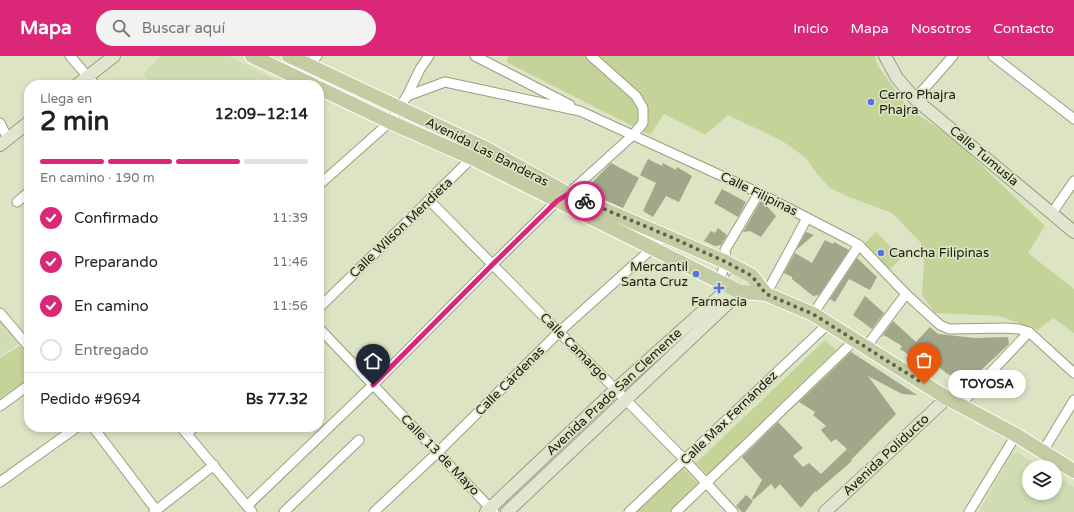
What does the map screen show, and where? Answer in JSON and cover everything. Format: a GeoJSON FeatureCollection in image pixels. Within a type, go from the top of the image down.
{"type":"FeatureCollection","features":[{"type":"Feature","properties":{"kind":"main road"},"geometry":{"type":"LineString","coordinates":[[93,80],[114,56]]}},
{"type":"Feature","properties":{"kind":"main road"},"geometry":{"type":"LineString","coordinates":[[252,56],[289,80]]}},
{"type":"Feature","properties":{"kind":"main road","name":"Avenida Las Banderas"},"geometry":{"type":"LineString","coordinates":[[289,56],[313,61],[404,102],[483,147],[563,198],[729,287],[766,294],[813,314],[947,398],[1016,435],[1074,471]]}},
{"type":"Feature","properties":{"kind":"main road","name":"Calle Tumusla"},"geometry":{"type":"LineString","coordinates":[[885,56],[897,78],[915,99],[1074,232]]}},
{"type":"Feature","properties":{"kind":"main road","name":"Avenida Las Banderas"},"geometry":{"type":"LineString","coordinates":[[324,90],[390,122],[563,198],[666,235],[726,262],[746,273],[766,294]]}},
{"type":"Feature","properties":{"kind":"main road"},"geometry":{"type":"LineString","coordinates":[[4,142],[24,126]]}},
{"type":"Feature","properties":{"kind":"main road","name":"Avenida Prado San Clemente"},"geometry":{"type":"LineString","coordinates":[[490,511],[616,389],[746,273]]}},
{"type":"Feature","properties":{"kind":"main road","name":"Avenida Prado San Clemente"},"geometry":{"type":"LineString","coordinates":[[507,512],[625,400],[729,287]]}},
{"type":"Feature","properties":{"kind":"main road","name":"Avenida Poliducto"},"geometry":{"type":"LineString","coordinates":[[825,512],[947,398]]}},
{"type":"Feature","properties":{"kind":"street"},"geometry":{"type":"LineString","coordinates":[[70,56],[91,80]]}},
{"type":"Feature","properties":{"kind":"street"},"geometry":{"type":"LineString","coordinates":[[324,181],[390,122],[404,102],[420,69],[429,56]]}},
{"type":"Feature","properties":{"kind":"street"},"geometry":{"type":"LineString","coordinates":[[475,56],[580,111]]}},
{"type":"Feature","properties":{"kind":"street"},"geometry":{"type":"LineString","coordinates":[[185,432],[250,509],[492,265],[633,135],[643,123],[643,108],[636,96],[591,56]]}},
{"type":"Feature","properties":{"kind":"street"},"geometry":{"type":"LineString","coordinates":[[915,99],[953,56]]}},
{"type":"Feature","properties":{"kind":"street"},"geometry":{"type":"LineString","coordinates":[[994,56],[1074,119]]}},
{"type":"Feature","properties":{"kind":"street"},"geometry":{"type":"LineString","coordinates":[[292,80],[313,61]]}},
{"type":"Feature","properties":{"kind":"street","name":"Calle Filipinas"},"geometry":{"type":"LineString","coordinates":[[404,102],[446,82],[580,111],[759,193],[859,245],[906,294],[940,325],[949,329],[1006,328],[1019,329],[1029,332]]}},
{"type":"Feature","properties":{"kind":"street"},"geometry":{"type":"LineString","coordinates":[[0,123],[4,142]]}},
{"type":"Feature","properties":{"kind":"street","name":"Calle Wilson Mendieta"},"geometry":{"type":"LineString","coordinates":[[324,303],[483,147]]}},
{"type":"Feature","properties":{"kind":"street"},"geometry":{"type":"LineString","coordinates":[[1052,213],[1074,181]]}},
{"type":"Feature","properties":{"kind":"street"},"geometry":{"type":"LineString","coordinates":[[729,287],[725,250],[759,193]]}},
{"type":"Feature","properties":{"kind":"street"},"geometry":{"type":"LineString","coordinates":[[17,202],[24,196]]}},
{"type":"Feature","properties":{"kind":"street","name":"Calle Camargo"},"geometry":{"type":"LineString","coordinates":[[429,200],[616,389],[733,512]]}},
{"type":"Feature","properties":{"kind":"street"},"geometry":{"type":"LineString","coordinates":[[766,294],[807,218]]}},
{"type":"Feature","properties":{"kind":"street","name":"Calle Cárdenas"},"geometry":{"type":"LineString","coordinates":[[374,512],[437,453],[559,332],[654,248],[666,235]]}},
{"type":"Feature","properties":{"kind":"street"},"geometry":{"type":"LineString","coordinates":[[813,314],[859,245]]}},
{"type":"Feature","properties":{"kind":"street"},"geometry":{"type":"LineString","coordinates":[[676,512],[860,344],[906,294]]}},
{"type":"Feature","properties":{"kind":"street"},"geometry":{"type":"LineString","coordinates":[[0,313],[24,341]]}},
{"type":"Feature","properties":{"kind":"street","name":"Calle Max Fernández"},"geometry":{"type":"LineString","coordinates":[[629,512],[829,323]]}},
{"type":"Feature","properties":{"kind":"street"},"geometry":{"type":"LineString","coordinates":[[960,404],[1029,332],[1074,373]]}},
{"type":"Feature","properties":{"kind":"street","name":"Calle 13 de Mayo"},"geometry":{"type":"LineString","coordinates":[[324,333],[490,511]]}},
{"type":"Feature","properties":{"kind":"street"},"geometry":{"type":"LineString","coordinates":[[0,406],[24,388]]}},
{"type":"Feature","properties":{"kind":"street"},"geometry":{"type":"LineString","coordinates":[[1043,451],[1074,400]]}},
{"type":"Feature","properties":{"kind":"street"},"geometry":{"type":"LineString","coordinates":[[0,482],[70,432]]}},
{"type":"Feature","properties":{"kind":"street"},"geometry":{"type":"LineString","coordinates":[[97,432],[155,511],[214,465]]}},
{"type":"Feature","properties":{"kind":"street"},"geometry":{"type":"LineString","coordinates":[[969,512],[1016,435]]}},
{"type":"Feature","properties":{"kind":"street"},"geometry":{"type":"LineString","coordinates":[[284,512],[359,440]]}},
{"type":"Feature","properties":{"kind":"shaded area"},"geometry":{"type":"Polygon","coordinates":[[[161,56],[229,56],[275,80],[148,80],[143,74],[161,56]]]}},
{"type":"Feature","properties":{"kind":"shaded area"},"geometry":{"type":"Polygon","coordinates":[[[509,56],[875,56],[878,66],[909,109],[952,137],[1045,226],[1028,253],[1074,289],[1074,333],[1053,318],[1038,330],[999,316],[935,313],[922,295],[924,262],[921,243],[892,213],[849,197],[830,188],[805,157],[782,141],[728,115],[705,135],[664,114],[650,135],[506,62],[509,56]]]}},
{"type":"Feature","properties":{"kind":"shaded area","name":"Cancha Filípinas"},"geometry":{"type":"Polygon","coordinates":[[[876,232],[902,258],[886,272],[861,247],[876,232]]]}},
{"type":"Feature","properties":{"kind":"shaded area"},"geometry":{"type":"Polygon","coordinates":[[[0,319],[20,343],[0,356],[0,319]]]}},
{"type":"Feature","properties":{"kind":"shaded area"},"geometry":{"type":"Polygon","coordinates":[[[825,340],[836,350],[708,475],[696,463],[825,340]]]}},
{"type":"Feature","properties":{"kind":"shaded area"},"geometry":{"type":"Polygon","coordinates":[[[20,346],[24,351],[24,382],[0,398],[0,358],[20,346]]]}},
{"type":"Feature","properties":{"kind":"shaded area"},"geometry":{"type":"Polygon","coordinates":[[[1018,453],[1030,460],[1022,460],[1022,500],[1062,500],[1062,479],[1074,487],[1074,512],[979,512],[1011,454],[1018,453]]]}},
{"type":"Feature","properties":{"kind":"shaded area"},"geometry":{"type":"Polygon","coordinates":[[[682,467],[699,485],[670,512],[635,512],[682,467]]]}},
{"type":"Feature","properties":{"kind":"building"},"geometry":{"type":"Polygon","coordinates":[[[648,159],[662,166],[663,163],[676,170],[677,167],[692,176],[679,202],[666,196],[653,217],[643,211],[656,183],[640,175],[648,159]]]}},
{"type":"Feature","properties":{"kind":"building"},"geometry":{"type":"Polygon","coordinates":[[[611,163],[639,178],[623,208],[584,191],[611,163]]]}},
{"type":"Feature","properties":{"kind":"building"},"geometry":{"type":"Polygon","coordinates":[[[722,189],[746,202],[738,217],[714,203],[722,189]]]}},
{"type":"Feature","properties":{"kind":"building"},"geometry":{"type":"Polygon","coordinates":[[[761,201],[776,216],[761,237],[750,231],[743,232],[761,201]]]}},
{"type":"Feature","properties":{"kind":"building"},"geometry":{"type":"Polygon","coordinates":[[[718,228],[727,235],[721,245],[715,246],[704,241],[711,231],[715,233],[718,228]]]}},
{"type":"Feature","properties":{"kind":"building"},"geometry":{"type":"Polygon","coordinates":[[[806,232],[814,235],[796,250],[806,232]]]}},
{"type":"Feature","properties":{"kind":"building"},"geometry":{"type":"Polygon","coordinates":[[[825,240],[833,244],[834,242],[849,250],[819,295],[813,296],[792,279],[792,277],[784,273],[795,253],[812,263],[825,240]]]}},
{"type":"Feature","properties":{"kind":"building"},"geometry":{"type":"Polygon","coordinates":[[[857,258],[877,277],[870,290],[849,279],[835,302],[830,299],[857,258]]]}},
{"type":"Feature","properties":{"kind":"building"},"geometry":{"type":"Polygon","coordinates":[[[865,296],[884,313],[872,329],[853,315],[865,296]]]}},
{"type":"Feature","properties":{"kind":"building"},"geometry":{"type":"Polygon","coordinates":[[[893,321],[916,342],[930,327],[938,334],[975,338],[1008,337],[1009,344],[978,373],[966,381],[962,381],[946,373],[929,358],[925,363],[915,356],[914,358],[900,349],[902,346],[884,335],[883,337],[882,336],[893,321]]]}},
{"type":"Feature","properties":{"kind":"building"},"geometry":{"type":"Polygon","coordinates":[[[851,352],[917,395],[902,394],[868,376],[896,414],[851,460],[852,461],[816,492],[815,491],[801,508],[780,484],[775,489],[771,484],[753,500],[752,498],[762,480],[742,457],[778,422],[803,448],[793,456],[803,467],[809,463],[821,474],[847,449],[836,439],[831,442],[821,430],[826,426],[813,415],[815,412],[799,402],[851,352]]]}},
{"type":"Feature","properties":{"kind":"building"},"geometry":{"type":"Polygon","coordinates":[[[746,495],[753,501],[745,512],[742,512],[736,506],[746,495]]]}},
{"type":"Feature","properties":{"kind":"way so far"},"geometry":{"type":"LineString","coordinates":[[585,201],[666,235],[726,262],[752,276],[766,294],[813,314],[924,384]]}},
{"type":"Feature","properties":{"kind":"place","name":"Cerro Phajra Phajra"},"geometry":{"type":"Point","coordinates":[871,102]}},
{"type":"Feature","properties":{"kind":"place","name":"Cancha Filípinas"},"geometry":{"type":"Point","coordinates":[881,253]}},
{"type":"Feature","properties":{"kind":"place","name":"Mercantil Santa Cruz"},"geometry":{"type":"Point","coordinates":[696,274]}},
{"type":"Feature","properties":{"kind":"place","name":"Farmacia"},"geometry":{"type":"Point","coordinates":[719,288]}},
{"type":"Feature","properties":{"kind":"place","name":"TOYOSA"},"geometry":{"type":"Point","coordinates":[924,384]}},
{"type":"Feature","properties":{"kind":"route"},"geometry":{"type":"LineString","coordinates":[[373,385],[557,201],[568,194],[585,201]]}}]}
